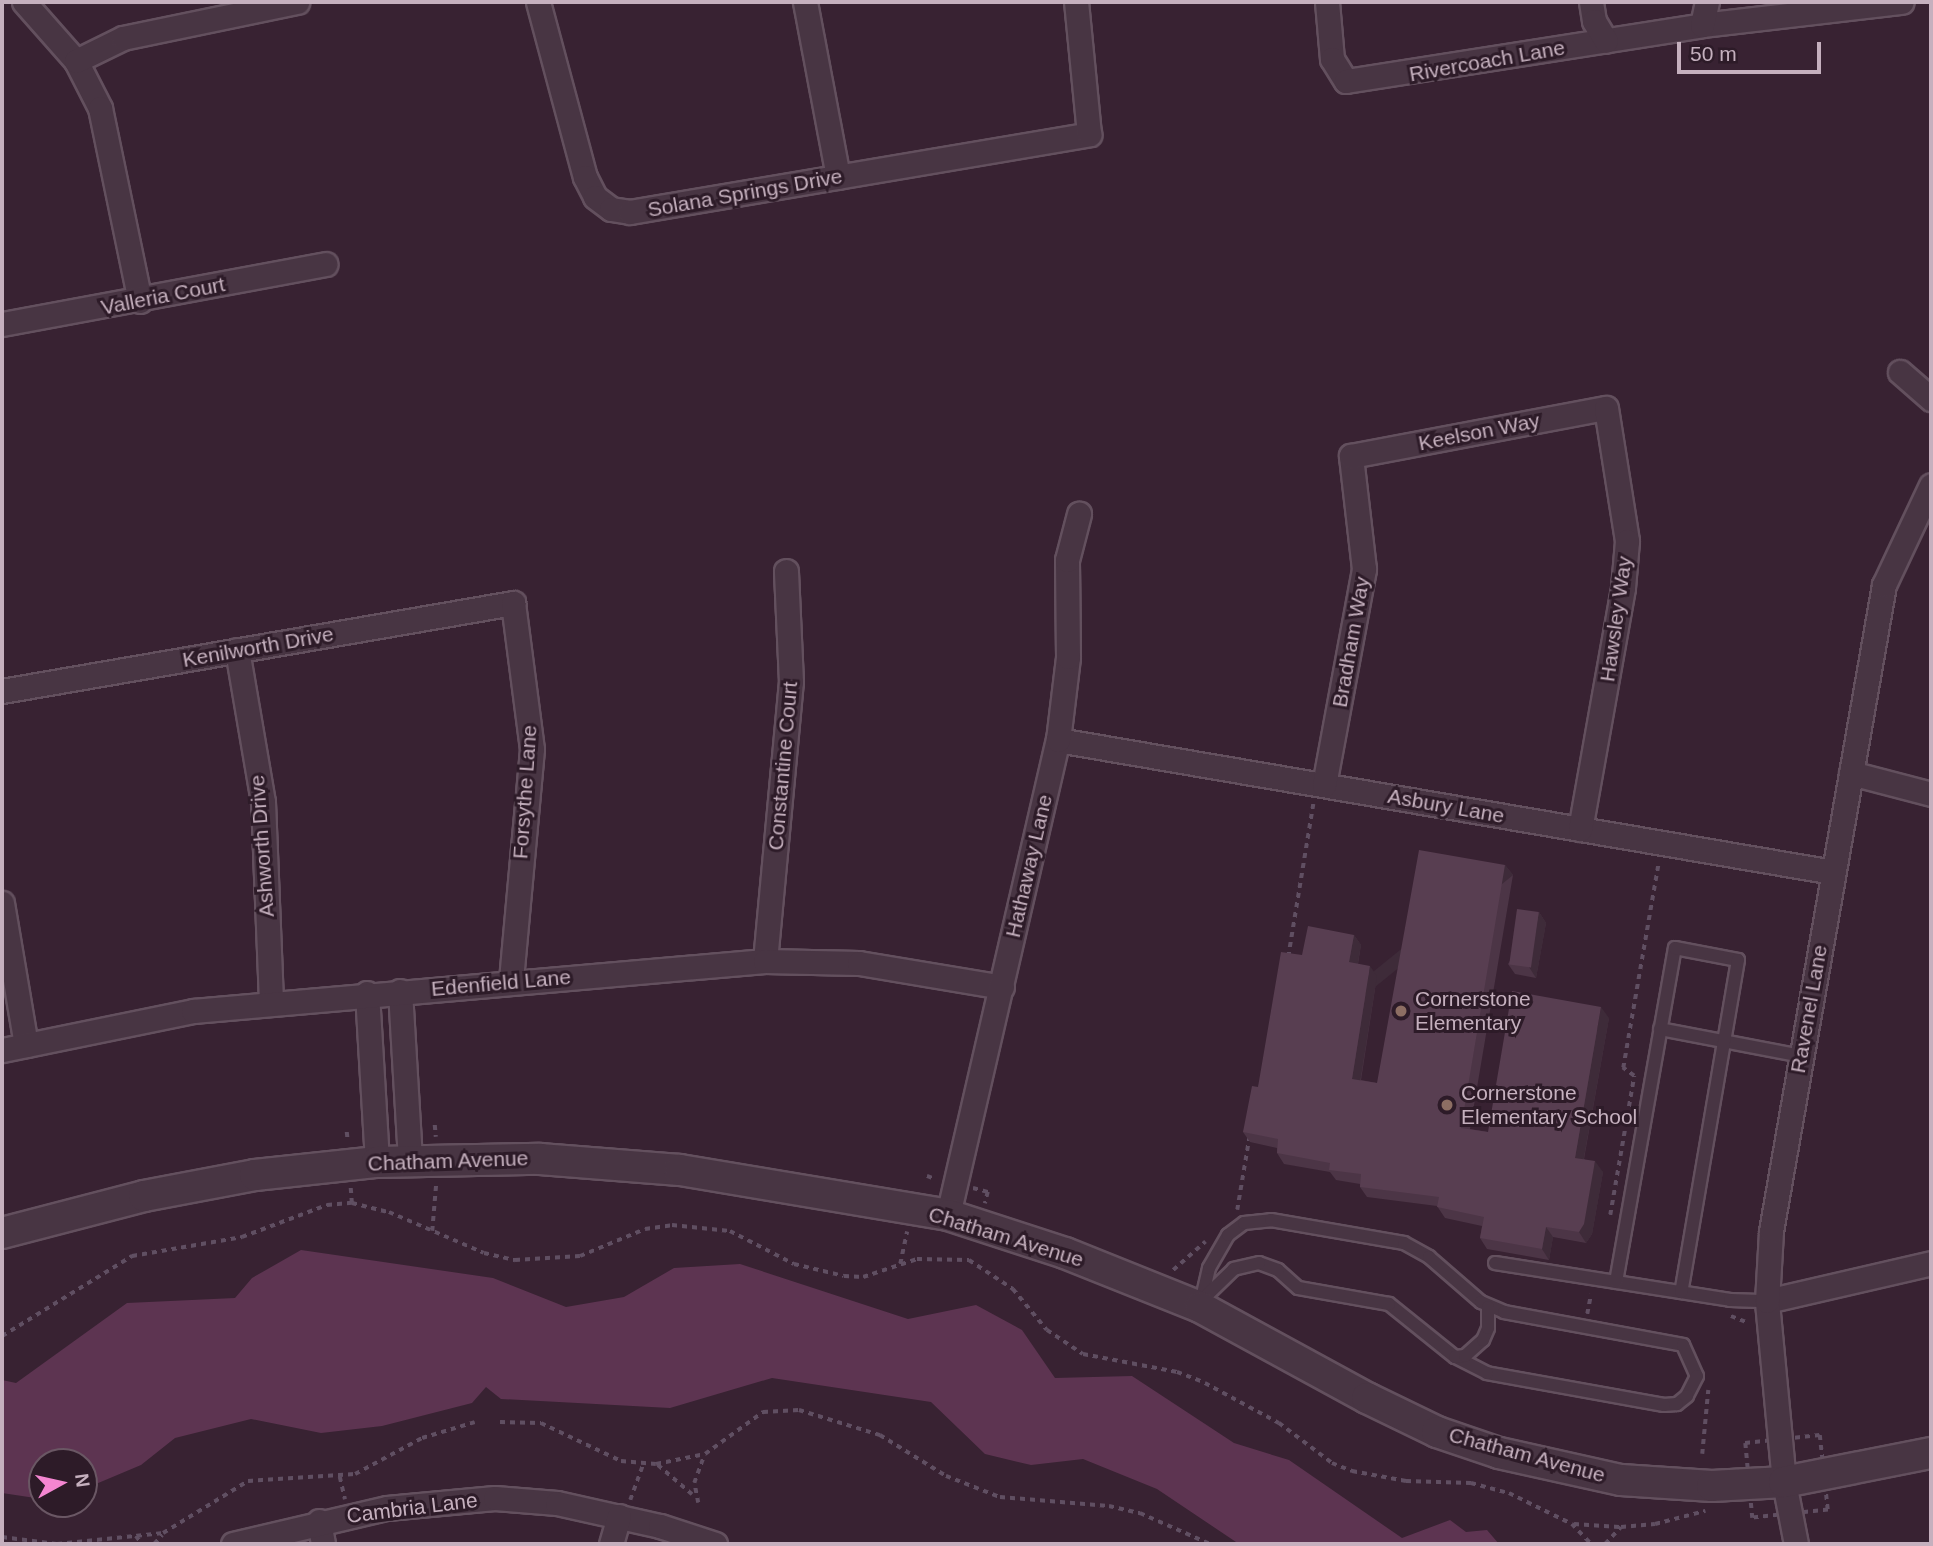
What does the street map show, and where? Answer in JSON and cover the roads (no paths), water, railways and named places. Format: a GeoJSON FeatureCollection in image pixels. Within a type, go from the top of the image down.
{"type":"FeatureCollection","features":[{"type":"Feature","properties":{"kind":"street"},"geometry":{"type":"LineString","coordinates":[[24,2],[76,61],[100,108],[109,139],[140,302]]}},
{"type":"Feature","properties":{"kind":"street"},"geometry":{"type":"LineString","coordinates":[[76,61],[123,38],[297,2]]}},
{"type":"Feature","properties":{"kind":"street","name":"Solana Springs Drive"},"geometry":{"type":"LineString","coordinates":[[538,2],[585,177],[595,197],[611,209],[655,210],[1089,134],[1076,2]]}},
{"type":"Feature","properties":{"kind":"street"},"geometry":{"type":"LineString","coordinates":[[805,2],[838,177]]}},
{"type":"Feature","properties":{"kind":"street","name":"Rivercoach Lane"},"geometry":{"type":"LineString","coordinates":[[1327,2],[1332,59],[1346,81],[1367,81],[1702,26],[1902,2]]}},
{"type":"Feature","properties":{"kind":"street"},"geometry":{"type":"LineString","coordinates":[[1591,2],[1594,21],[1606,41]]}},
{"type":"Feature","properties":{"kind":"street"},"geometry":{"type":"LineString","coordinates":[[1702,26],[1707,2]]}},
{"type":"Feature","properties":{"kind":"street","name":"Valleria Court"},"geometry":{"type":"LineString","coordinates":[[2,324],[140,302],[325,264]]}},
{"type":"Feature","properties":{"kind":"street"},"geometry":{"type":"LineString","coordinates":[[1900,372],[1931,399]]}},
{"type":"Feature","properties":{"kind":"street","name":"Keelson Way"},"geometry":{"type":"LineString","coordinates":[[1351,456],[1606,408]]}},
{"type":"Feature","properties":{"kind":"street","name":"Hawsley Way"},"geometry":{"type":"LineString","coordinates":[[1580,829],[1623,589],[1627,541],[1606,408]]}},
{"type":"Feature","properties":{"kind":"street","name":"Bradham Way"},"geometry":{"type":"LineString","coordinates":[[1319,795],[1364,569],[1351,456]]}},
{"type":"Feature","properties":{"kind":"street","name":"Ravenel Lane"},"geometry":{"type":"LineString","coordinates":[[1796,1544],[1784,1482],[1767,1301],[1770,1231],[1884,585],[1931,485]]}},
{"type":"Feature","properties":{"kind":"street","name":"Hathaway Lane"},"geometry":{"type":"LineString","coordinates":[[948,1215],[1058,740],[1068,657],[1067,559],[1079,514]]}},
{"type":"Feature","properties":{"kind":"street","name":"Constantine Court"},"geometry":{"type":"LineString","coordinates":[[765,961],[792,682],[786,571]]}},
{"type":"Feature","properties":{"kind":"street","name":"Kenilworth Drive"},"geometry":{"type":"LineString","coordinates":[[2,691],[513,603]]}},
{"type":"Feature","properties":{"kind":"street","name":"Forsythe Lane"},"geometry":{"type":"LineString","coordinates":[[511,982],[532,749],[513,603]]}},
{"type":"Feature","properties":{"kind":"street","name":"Ashworth Drive"},"geometry":{"type":"LineString","coordinates":[[237,650],[263,802],[271,1002]]}},
{"type":"Feature","properties":{"kind":"street","name":"Asbury Lane"},"geometry":{"type":"LineString","coordinates":[[1058,740],[1319,795],[1580,829],[1833,873]]}},
{"type":"Feature","properties":{"kind":"street"},"geometry":{"type":"LineString","coordinates":[[1851,773],[1931,794]]}},
{"type":"Feature","properties":{"kind":"street"},"geometry":{"type":"LineString","coordinates":[[2,903],[26,1045]]}},
{"type":"Feature","properties":{"kind":"street","name":"Edenfield Lane"},"geometry":{"type":"LineString","coordinates":[[2,1050],[193,1011],[367,993],[765,961],[859,963],[1002,987]]}},
{"type":"Feature","properties":{"kind":"street"},"geometry":{"type":"LineString","coordinates":[[400,991],[410,1159]]}},
{"type":"Feature","properties":{"kind":"street"},"geometry":{"type":"LineString","coordinates":[[367,993],[377,1162]]}},
{"type":"Feature","properties":{"kind":"street","name":"Chatham Avenue"},"geometry":{"type":"LineString","coordinates":[[2,1233],[144,1196],[255,1175],[377,1162],[410,1159],[540,1159],[680,1170],[948,1215],[1065,1253],[1203,1302],[1367,1398],[1437,1432],[1499,1453],[1621,1480],[1712,1486],[1784,1482],[1931,1453]]}},
{"type":"Feature","properties":{"kind":"street"},"geometry":{"type":"LineString","coordinates":[[1767,1301],[1931,1263]]}},
{"type":"Feature","properties":{"kind":"street","name":"Cambria Lane"},"geometry":{"type":"LineString","coordinates":[[233,1544],[319,1521],[387,1508],[495,1498],[557,1503],[619,1516],[715,1544]]}},
{"type":"Feature","properties":{"kind":"street"},"geometry":{"type":"LineString","coordinates":[[611,1544],[619,1516]]}},
{"type":"Feature","properties":{"kind":"street"},"geometry":{"type":"LineString","coordinates":[[319,1521],[323,1544]]}},
{"type":"Feature","properties":{"kind":"lane"},"geometry":{"type":"LineString","coordinates":[[1616,1282],[1675,948],[1738,960],[1681,1292]]}},
{"type":"Feature","properties":{"kind":"lane"},"geometry":{"type":"LineString","coordinates":[[1660,1029],[1801,1056]]}},
{"type":"Feature","properties":{"kind":"lane"},"geometry":{"type":"LineString","coordinates":[[1271,1220],[1404,1243],[1429,1257],[1488,1307],[1518,1316],[1683,1345],[1695,1364],[1695,1386],[1677,1404],[1664,1405],[1487,1373],[1455,1357],[1389,1304],[1298,1288],[1270,1265],[1246,1263],[1203,1302],[1209,1268],[1228,1235],[1244,1223],[1271,1220]]}},
{"type":"Feature","properties":{"kind":"lane"},"geometry":{"type":"LineString","coordinates":[[1495,1263],[1681,1292],[1767,1301]]}},
{"type":"Feature","properties":{"kind":"lane"},"geometry":{"type":"LineString","coordinates":[[1455,1357],[1465,1356],[1483,1340],[1488,1307]]}},
{"type":"Feature","properties":{"kind":"place","name":"Cornerstone Elementary"},"geometry":{"type":"Point","coordinates":[1401,1011]}},
{"type":"Feature","properties":{"kind":"place","name":"Cornerstone Elementary School"},"geometry":{"type":"Point","coordinates":[1447,1105]}}]}
